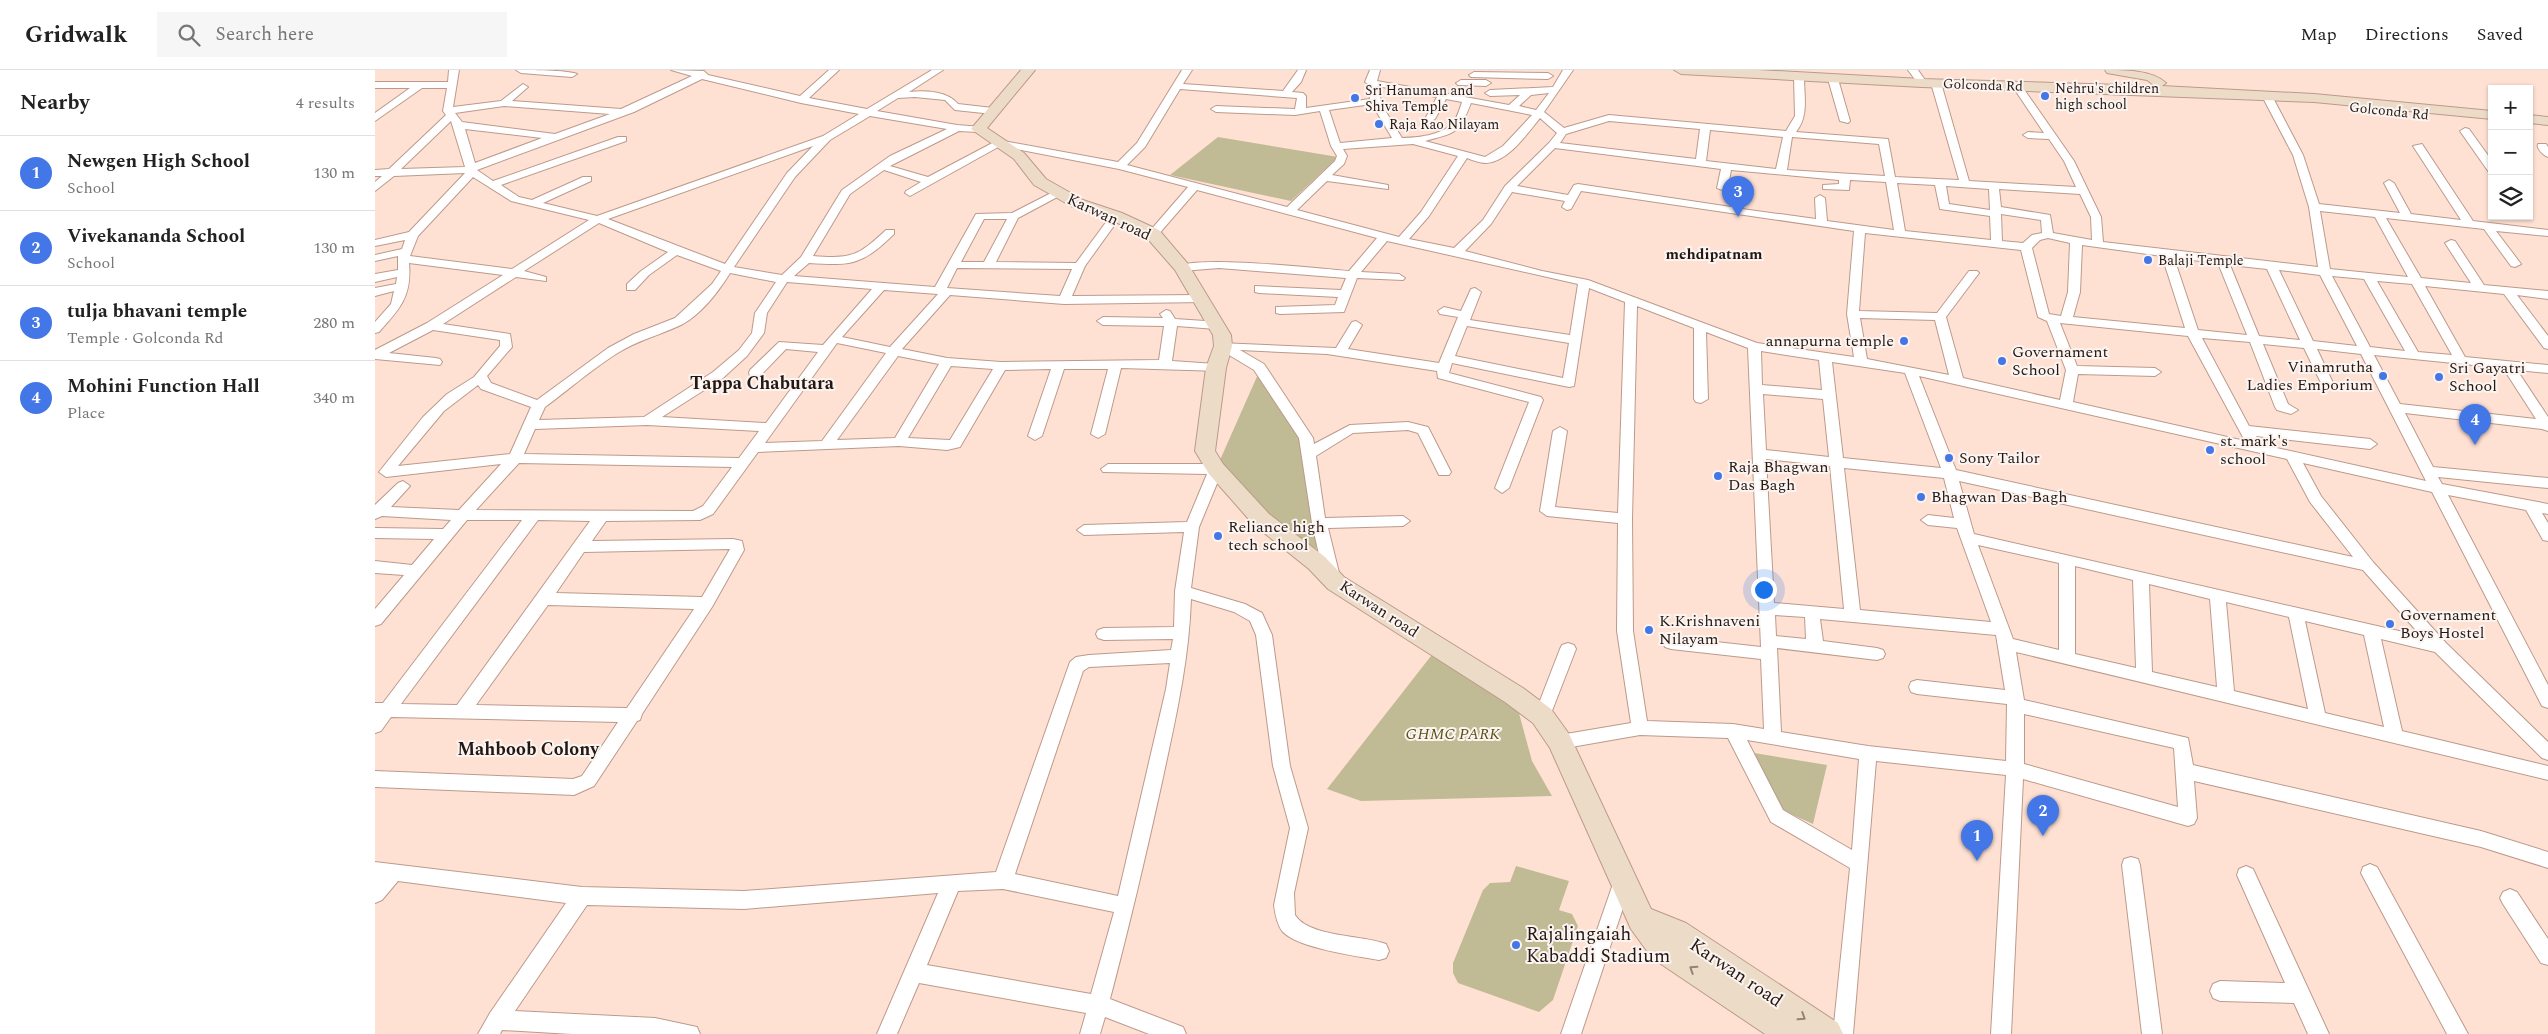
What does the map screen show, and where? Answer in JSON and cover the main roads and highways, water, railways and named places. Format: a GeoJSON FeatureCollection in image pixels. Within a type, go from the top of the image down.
{"type":"FeatureCollection","features":[{"type":"Feature","properties":{"kind":"place","name":"Nehru's children high school"},"geometry":{"type":"Point","coordinates":[2045,96]}},
{"type":"Feature","properties":{"kind":"place","name":"Sri Hanuman and Shiva Temple"},"geometry":{"type":"Point","coordinates":[1355,98]}},
{"type":"Feature","properties":{"kind":"place","name":"Raja Rao Nilayam"},"geometry":{"type":"Point","coordinates":[1379,124]}},
{"type":"Feature","properties":{"kind":"place","name":"tulja bhavani temple"},"geometry":{"type":"Point","coordinates":[1738,217]}},
{"type":"Feature","properties":{"kind":"place","name":"Balaji Temple"},"geometry":{"type":"Point","coordinates":[2148,260]}},
{"type":"Feature","properties":{"kind":"place","name":"annapurna temple"},"geometry":{"type":"Point","coordinates":[1904,341]}},
{"type":"Feature","properties":{"kind":"place","name":"Governament School"},"geometry":{"type":"Point","coordinates":[2002,361]}},
{"type":"Feature","properties":{"kind":"place","name":"Vinamrutha Ladies Emporium"},"geometry":{"type":"Point","coordinates":[2383,376]}},
{"type":"Feature","properties":{"kind":"place","name":"Sri Gayatri School"},"geometry":{"type":"Point","coordinates":[2439,377]}},
{"type":"Feature","properties":{"kind":"place","name":"Mohini Function Hall"},"geometry":{"type":"Point","coordinates":[2475,445]}},
{"type":"Feature","properties":{"kind":"place","name":"st. mark's school"},"geometry":{"type":"Point","coordinates":[2210,450]}},
{"type":"Feature","properties":{"kind":"place","name":"Sony Tailor"},"geometry":{"type":"Point","coordinates":[1949,458]}},
{"type":"Feature","properties":{"kind":"place","name":"Raja Bhagwan Das Bagh"},"geometry":{"type":"Point","coordinates":[1718,476]}},
{"type":"Feature","properties":{"kind":"place","name":"Bhagwan Das Bagh"},"geometry":{"type":"Point","coordinates":[1921,497]}},
{"type":"Feature","properties":{"kind":"place","name":"Reliance high tech school"},"geometry":{"type":"Point","coordinates":[1218,536]}},
{"type":"Feature","properties":{"kind":"place","name":"Governament Boys Hostel"},"geometry":{"type":"Point","coordinates":[2390,624]}},
{"type":"Feature","properties":{"kind":"place","name":"K.Krishnaveni Nilayam"},"geometry":{"type":"Point","coordinates":[1649,630]}},
{"type":"Feature","properties":{"kind":"place","name":"Vivekananda School"},"geometry":{"type":"Point","coordinates":[2043,836]}},
{"type":"Feature","properties":{"kind":"place","name":"Newgen High School"},"geometry":{"type":"Point","coordinates":[1977,861]}},
{"type":"Feature","properties":{"kind":"place","name":"Rajalingaiah Kabaddi Stadium"},"geometry":{"type":"Point","coordinates":[1516,945]}},
{"type":"Feature","properties":{"kind":"district","name":"mehdipatnam"},"geometry":{"type":"Point","coordinates":[1714,254]}},
{"type":"Feature","properties":{"kind":"district","name":"Tappa Chabutara"},"geometry":{"type":"Point","coordinates":[762,383]}},
{"type":"Feature","properties":{"kind":"district","name":"Mahboob Colony"},"geometry":{"type":"Point","coordinates":[528,749]}},
{"type":"Feature","properties":{"kind":"park label","name":"GHMC PARK"},"geometry":{"type":"Point","coordinates":[1453,734]}}]}
